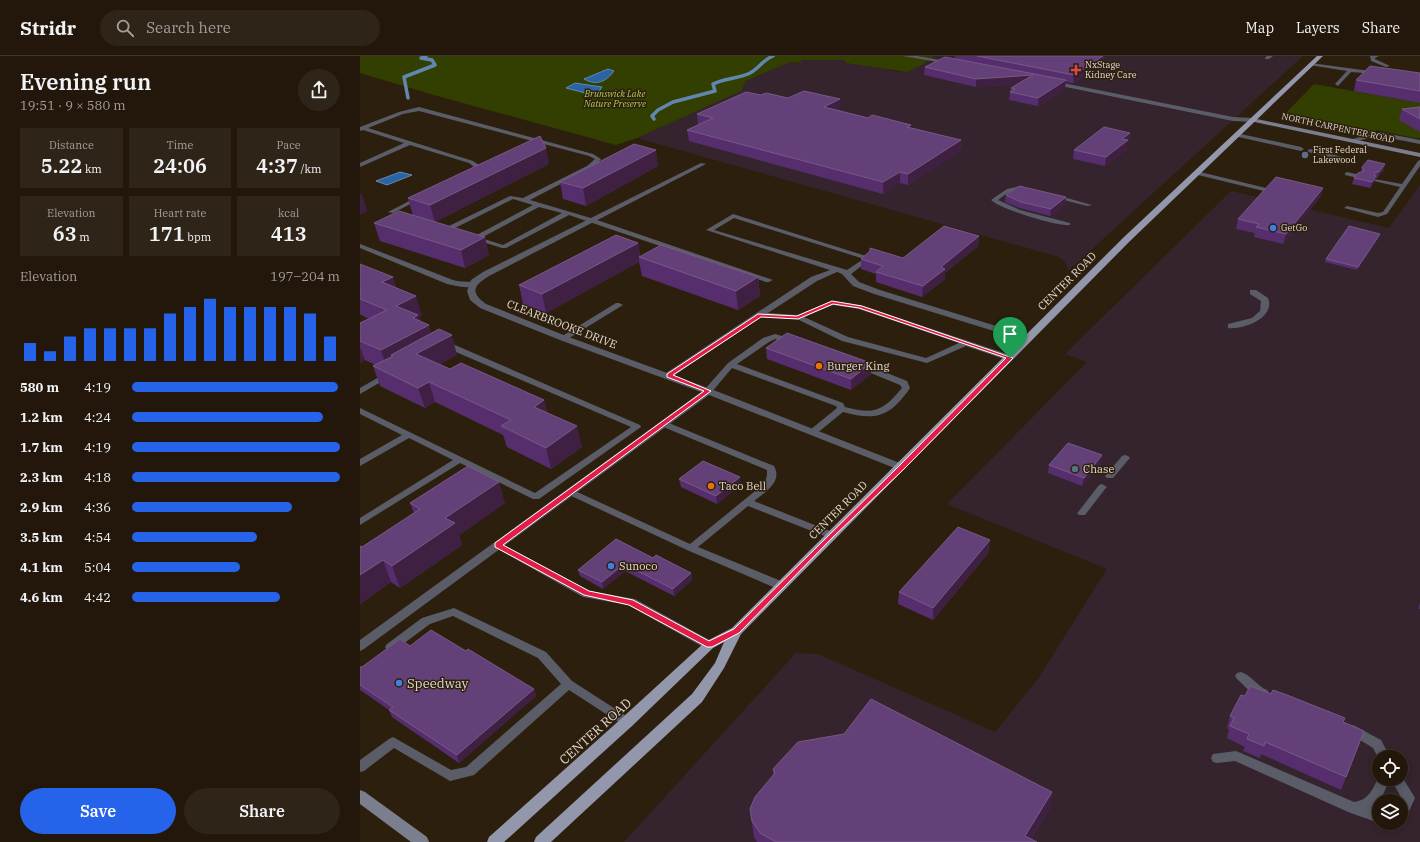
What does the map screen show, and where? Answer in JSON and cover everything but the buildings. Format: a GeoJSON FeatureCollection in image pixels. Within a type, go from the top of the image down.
{"type":"FeatureCollection","features":[{"type":"Feature","properties":{"kind":"main road","name":"CENTER ROAD"},"geometry":{"type":"LineString","coordinates":[[494,842],[627,722],[709,645],[736,631],[902,467],[1127,239],[1320,56]]}},
{"type":"Feature","properties":{"kind":"main road","name":"CENTER ROAD"},"geometry":{"type":"LineString","coordinates":[[541,842],[696,698],[720,665],[736,631]]}},
{"type":"Feature","properties":{"kind":"street"},"geometry":{"type":"LineString","coordinates":[[906,56],[957,64]]}},
{"type":"Feature","properties":{"kind":"street"},"geometry":{"type":"LineString","coordinates":[[1054,77],[1238,114],[1252,120]]}},
{"type":"Feature","properties":{"kind":"street"},"geometry":{"type":"LineString","coordinates":[[1046,82],[1233,119],[1252,120]]}},
{"type":"Feature","properties":{"kind":"street","name":"NORTH CARPENTER ROAD"},"geometry":{"type":"LineString","coordinates":[[1252,120],[1420,155]]}},
{"type":"Feature","properties":{"kind":"street"},"geometry":{"type":"LineString","coordinates":[[474,284],[474,282],[494,269],[703,164]]}},
{"type":"Feature","properties":{"kind":"street","name":"CLEARBROOKE DRIVE"},"geometry":{"type":"LineString","coordinates":[[474,284],[470,291],[473,298],[483,306],[563,338],[669,376],[902,467]]}},
{"type":"Feature","properties":{"kind":"street"},"geometry":{"type":"LineString","coordinates":[[360,646],[708,391]]}},
{"type":"Feature","properties":{"kind":"street"},"geometry":{"type":"LineString","coordinates":[[360,796],[422,842]]}},
{"type":"Feature","properties":{"kind":"lane"},"geometry":{"type":"LineString","coordinates":[[1377,56],[1372,57],[1373,60],[1388,66]]}},
{"type":"Feature","properties":{"kind":"lane"},"geometry":{"type":"LineString","coordinates":[[1311,64],[1384,74]]}},
{"type":"Feature","properties":{"kind":"lane"},"geometry":{"type":"LineString","coordinates":[[1338,84],[1350,70]]}},
{"type":"Feature","properties":{"kind":"lane"},"geometry":{"type":"LineString","coordinates":[[361,128],[402,113],[419,110],[591,155],[598,159],[589,167],[523,201]]}},
{"type":"Feature","properties":{"kind":"lane"},"geometry":{"type":"LineString","coordinates":[[361,128],[471,162],[477,166],[477,168],[465,175]]}},
{"type":"Feature","properties":{"kind":"lane"},"geometry":{"type":"LineString","coordinates":[[1352,140],[1379,134],[1420,142]]}},
{"type":"Feature","properties":{"kind":"lane"},"geometry":{"type":"LineString","coordinates":[[1236,135],[1300,149]]}},
{"type":"Feature","properties":{"kind":"lane"},"geometry":{"type":"LineString","coordinates":[[360,165],[409,143]]}},
{"type":"Feature","properties":{"kind":"lane"},"geometry":{"type":"LineString","coordinates":[[1310,151],[1341,158]]}},
{"type":"Feature","properties":{"kind":"lane"},"geometry":{"type":"LineString","coordinates":[[1347,208],[1382,215],[1389,208],[1420,162]]}},
{"type":"Feature","properties":{"kind":"lane"},"geometry":{"type":"LineString","coordinates":[[1196,174],[1264,189]]}},
{"type":"Feature","properties":{"kind":"lane"},"geometry":{"type":"LineString","coordinates":[[1347,174],[1358,176]]}},
{"type":"Feature","properties":{"kind":"lane"},"geometry":{"type":"LineString","coordinates":[[1376,180],[1404,186]]}},
{"type":"Feature","properties":{"kind":"lane"},"geometry":{"type":"LineString","coordinates":[[1036,192],[1016,188],[1008,190],[994,200],[997,203],[1011,209],[1068,224]]}},
{"type":"Feature","properties":{"kind":"lane"},"geometry":{"type":"LineString","coordinates":[[1043,194],[1089,205]]}},
{"type":"Feature","properties":{"kind":"lane"},"geometry":{"type":"LineString","coordinates":[[391,212],[425,195]]}},
{"type":"Feature","properties":{"kind":"lane"},"geometry":{"type":"LineString","coordinates":[[461,234],[446,229],[512,197],[592,220],[769,280]]}},
{"type":"Feature","properties":{"kind":"lane"},"geometry":{"type":"LineString","coordinates":[[476,238],[538,205]]}},
{"type":"Feature","properties":{"kind":"lane"},"geometry":{"type":"LineString","coordinates":[[468,236],[504,247],[568,213]]}},
{"type":"Feature","properties":{"kind":"lane"},"geometry":{"type":"LineString","coordinates":[[848,274],[866,260],[864,257],[732,216],[709,230],[837,269],[848,274],[856,284],[877,292],[1029,339]]}},
{"type":"Feature","properties":{"kind":"lane"},"geometry":{"type":"LineString","coordinates":[[619,235],[626,232]]}},
{"type":"Feature","properties":{"kind":"lane"},"geometry":{"type":"LineString","coordinates":[[360,246],[450,282],[460,285],[474,284]]}},
{"type":"Feature","properties":{"kind":"lane"},"geometry":{"type":"LineString","coordinates":[[669,376],[814,279],[837,269]]}},
{"type":"Feature","properties":{"kind":"lane"},"geometry":{"type":"LineString","coordinates":[[1231,326],[1257,319],[1265,309],[1264,300],[1253,292]]}},
{"type":"Feature","properties":{"kind":"lane"},"geometry":{"type":"LineString","coordinates":[[798,318],[832,303],[853,306],[1010,358]]}},
{"type":"Feature","properties":{"kind":"lane"},"geometry":{"type":"LineString","coordinates":[[563,338],[619,306]]}},
{"type":"Feature","properties":{"kind":"lane"},"geometry":{"type":"LineString","coordinates":[[760,315],[798,318],[845,339],[927,361],[966,343]]}},
{"type":"Feature","properties":{"kind":"lane"},"geometry":{"type":"LineString","coordinates":[[708,391],[731,365],[766,340],[775,336],[802,345]]}},
{"type":"Feature","properties":{"kind":"lane"},"geometry":{"type":"LineString","coordinates":[[360,411],[536,496],[636,427],[445,344],[439,348]]}},
{"type":"Feature","properties":{"kind":"lane"},"geometry":{"type":"LineString","coordinates":[[731,365],[840,405],[841,409],[865,414],[879,413],[906,388],[904,382],[896,378],[852,362]]}},
{"type":"Feature","properties":{"kind":"lane"},"geometry":{"type":"LineString","coordinates":[[360,391],[399,369]]}},
{"type":"Feature","properties":{"kind":"lane"},"geometry":{"type":"LineString","coordinates":[[813,432],[841,409]]}},
{"type":"Feature","properties":{"kind":"lane"},"geometry":{"type":"LineString","coordinates":[[664,424],[771,468],[772,475],[769,484],[691,548]]}},
{"type":"Feature","properties":{"kind":"lane"},"geometry":{"type":"LineString","coordinates":[[360,463],[408,435]]}},
{"type":"Feature","properties":{"kind":"lane"},"geometry":{"type":"LineString","coordinates":[[1110,476],[1125,458]]}},
{"type":"Feature","properties":{"kind":"lane"},"geometry":{"type":"LineString","coordinates":[[360,522],[459,460]]}},
{"type":"Feature","properties":{"kind":"lane"},"geometry":{"type":"LineString","coordinates":[[1082,513],[1102,487]]}},
{"type":"Feature","properties":{"kind":"lane"},"geometry":{"type":"LineString","coordinates":[[570,492],[691,548],[782,586]]}},
{"type":"Feature","properties":{"kind":"lane"},"geometry":{"type":"LineString","coordinates":[[747,502],[831,536]]}},
{"type":"Feature","properties":{"kind":"lane"},"geometry":{"type":"LineString","coordinates":[[498,545],[587,594],[630,602],[709,645]]}},
{"type":"Feature","properties":{"kind":"lane"},"geometry":{"type":"LineString","coordinates":[[384,652],[426,621],[454,612],[542,655],[568,684],[627,722]]}},
{"type":"Feature","properties":{"kind":"lane"},"geometry":{"type":"LineString","coordinates":[[1240,676],[1258,691],[1272,697]]}},
{"type":"Feature","properties":{"kind":"lane"},"geometry":{"type":"LineString","coordinates":[[360,767],[393,742],[450,776],[470,771],[568,684]]}},
{"type":"Feature","properties":{"kind":"lane"},"geometry":{"type":"LineString","coordinates":[[1343,726],[1358,732],[1377,744],[1380,750]]}},
{"type":"Feature","properties":{"kind":"lane"},"geometry":{"type":"LineString","coordinates":[[1216,758],[1236,756],[1353,808],[1372,815]]}},
{"type":"Feature","properties":{"kind":"lane"},"geometry":{"type":"LineString","coordinates":[[1353,808],[1364,806],[1376,797],[1381,786]]}},
{"type":"Feature","properties":{"kind":"shaded area"},"geometry":{"type":"Polygon","coordinates":[[[934,56],[1303,56],[1068,271],[1065,262],[1059,257],[637,138],[740,91],[746,81],[790,62],[798,64],[801,60],[846,60],[846,63],[866,65],[901,72],[934,56]]]}},
{"type":"Feature","properties":{"kind":"shaded area"},"geometry":{"type":"Polygon","coordinates":[[[1420,185],[1420,842],[624,842],[796,653],[818,654],[995,732],[1038,679],[1107,569],[947,504],[1087,362],[1065,354],[1231,191],[1389,228],[1420,185]]]}},
{"type":"Feature","properties":{"kind":"green space","name":"Brunswick Lake Nature Preserve"},"geometry":{"type":"Polygon","coordinates":[[[360,56],[934,56],[923,64],[907,72],[846,63],[845,60],[801,60],[801,63],[790,62],[746,81],[741,91],[637,138],[616,145],[360,73],[360,56]]]}},
{"type":"Feature","properties":{"kind":"green space"},"geometry":{"type":"Polygon","coordinates":[[[1314,84],[1420,103],[1420,138],[1377,130],[1373,133],[1359,135],[1291,121],[1282,117],[1314,84]]]}},
{"type":"Feature","properties":{"kind":"water"},"geometry":{"type":"Polygon","coordinates":[[[608,69],[614,71],[608,78],[600,82],[593,82],[584,79],[608,69]]]}},
{"type":"Feature","properties":{"kind":"water"},"geometry":{"type":"Polygon","coordinates":[[[575,83],[602,87],[598,93],[593,95],[566,88],[575,83]]]}},
{"type":"Feature","properties":{"kind":"water"},"geometry":{"type":"Polygon","coordinates":[[[400,172],[412,175],[387,185],[376,181],[400,172]]]}},
{"type":"Feature","properties":{"kind":"waterway"},"geometry":{"type":"LineString","coordinates":[[408,98],[404,77],[435,65],[432,60],[421,58],[426,56]]}},
{"type":"Feature","properties":{"kind":"waterway"},"geometry":{"type":"LineString","coordinates":[[654,119],[652,116],[658,110],[673,102],[715,91],[713,84],[750,73],[773,56]]}},
{"type":"Feature","properties":{"kind":"place","name":"NxStage Kidney Care"},"geometry":{"type":"Point","coordinates":[1076,70]}},
{"type":"Feature","properties":{"kind":"place","name":"First Federal Lakewood"},"geometry":{"type":"Point","coordinates":[1305,155]}},
{"type":"Feature","properties":{"kind":"place","name":"GetGo"},"geometry":{"type":"Point","coordinates":[1273,228]}},
{"type":"Feature","properties":{"kind":"place","name":"Burger King"},"geometry":{"type":"Point","coordinates":[819,366]}},
{"type":"Feature","properties":{"kind":"place","name":"Chase"},"geometry":{"type":"Point","coordinates":[1075,469]}},
{"type":"Feature","properties":{"kind":"place","name":"Taco Bell"},"geometry":{"type":"Point","coordinates":[711,486]}},
{"type":"Feature","properties":{"kind":"place","name":"Sunoco"},"geometry":{"type":"Point","coordinates":[611,566]}},
{"type":"Feature","properties":{"kind":"place","name":"Speedway"},"geometry":{"type":"Point","coordinates":[399,683]}},
{"type":"Feature","properties":{"kind":"route"},"geometry":{"type":"LineString","coordinates":[[832,303],[860,307],[1010,358],[736,631],[709,645],[630,602],[587,594],[498,545],[708,391],[669,376],[760,315],[798,318],[832,303]]}}]}
